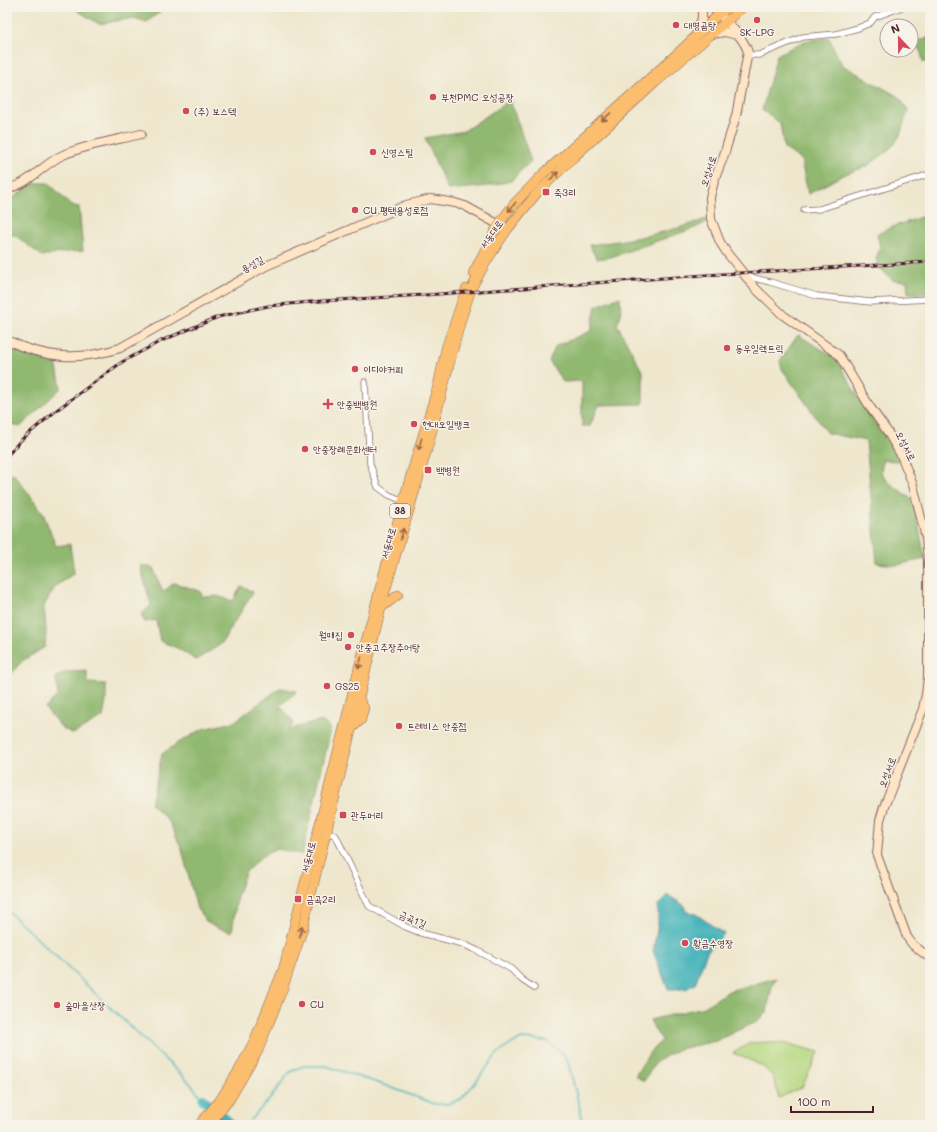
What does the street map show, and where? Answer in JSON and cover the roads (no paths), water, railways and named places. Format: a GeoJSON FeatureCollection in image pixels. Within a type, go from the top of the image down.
{"type":"FeatureCollection","features":[{"type":"Feature","properties":{"kind":"main road","name":"서동대로"},"geometry":{"type":"LineString","coordinates":[[322,832],[362,656],[407,502],[438,385],[446,348],[471,277],[503,227],[513,205],[543,174],[695,38],[719,14],[729,7]]}},
{"type":"Feature","properties":{"kind":"main road","name":"서동대로"},"geometry":{"type":"LineString","coordinates":[[503,227],[574,157],[655,83],[743,7]]}},
{"type":"Feature","properties":{"kind":"main road","name":"서동대로"},"geometry":{"type":"LineString","coordinates":[[199,1125],[213,1120],[254,1041],[283,970],[351,729],[381,608],[402,537],[406,520],[407,502]]}},
{"type":"Feature","properties":{"kind":"main road"},"geometry":{"type":"LineString","coordinates":[[381,608],[398,595]]}},
{"type":"Feature","properties":{"kind":"street"},"geometry":{"type":"LineString","coordinates":[[695,38],[702,18],[702,7]]}},
{"type":"Feature","properties":{"kind":"street"},"geometry":{"type":"LineString","coordinates":[[712,7],[726,21],[747,48],[748,56],[759,55],[803,37],[836,34],[858,28],[870,22],[875,17],[902,7]]}},
{"type":"Feature","properties":{"kind":"street"},"geometry":{"type":"LineString","coordinates":[[711,34],[720,32],[737,35]]}},
{"type":"Feature","properties":{"kind":"street","name":"오성서로"},"geometry":{"type":"LineString","coordinates":[[748,56],[736,116],[710,197],[711,218],[720,242],[755,288],[783,315],[839,355],[870,407],[901,454],[913,485],[926,538],[928,562],[928,678],[926,694],[923,709],[880,820],[877,855],[907,937],[913,945],[930,958]]}},
{"type":"Feature","properties":{"kind":"street"},"geometry":{"type":"LineString","coordinates":[[7,188],[14,187],[62,155],[141,134]]}},
{"type":"Feature","properties":{"kind":"street"},"geometry":{"type":"LineString","coordinates":[[804,210],[819,209],[930,174]]}},
{"type":"Feature","properties":{"kind":"street","name":"용성길"},"geometry":{"type":"LineString","coordinates":[[7,340],[25,348],[46,354],[66,357],[84,357],[101,354],[120,348],[266,266],[396,208],[418,201],[431,199],[465,206],[503,227]]}},
{"type":"Feature","properties":{"kind":"street"},"geometry":{"type":"LineString","coordinates":[[746,276],[817,296],[870,302],[930,300]]}},
{"type":"Feature","properties":{"kind":"street"},"geometry":{"type":"LineString","coordinates":[[365,382],[370,464],[378,487],[389,496],[407,502]]}},
{"type":"Feature","properties":{"kind":"street","name":"금곡1길"},"geometry":{"type":"LineString","coordinates":[[322,832],[330,833],[336,836],[369,906],[406,927],[421,933],[463,944],[478,951],[511,969],[522,980],[534,988]]}},
{"type":"Feature","properties":{"kind":"water","name":"황금수영장"},"geometry":{"type":"Polygon","coordinates":[[[668,895],[685,906],[685,911],[696,914],[724,934],[707,952],[695,984],[686,989],[668,989],[653,951],[658,924],[658,905],[668,895]]]}},
{"type":"Feature","properties":{"kind":"waterway"},"geometry":{"type":"LineString","coordinates":[[7,910],[189,1082],[203,1099]]}},
{"type":"Feature","properties":{"kind":"waterway"},"geometry":{"type":"LineString","coordinates":[[250,1120],[270,1099],[289,1073],[304,1066],[326,1066],[435,1104],[448,1104],[461,1099],[497,1054],[513,1043],[522,1039],[547,1041],[563,1054],[568,1062],[584,1125]]}},
{"type":"Feature","properties":{"kind":"waterway"},"geometry":{"type":"LineString","coordinates":[[203,1099],[232,1125]]}},
{"type":"Feature","properties":{"kind":"railway"},"geometry":{"type":"LineString","coordinates":[[7,456],[20,441],[58,409],[122,362],[161,341],[218,317],[268,306],[321,301],[705,275],[930,262]]}},
{"type":"Feature","properties":{"kind":"place","name":"SK-LPG"},"geometry":{"type":"Point","coordinates":[757,20]}},
{"type":"Feature","properties":{"kind":"place","name":"대명곰탕"},"geometry":{"type":"Point","coordinates":[676,25]}},
{"type":"Feature","properties":{"kind":"place","name":"부천PMC 오성공장"},"geometry":{"type":"Point","coordinates":[433,97]}},
{"type":"Feature","properties":{"kind":"place","name":"(주) 보스텍"},"geometry":{"type":"Point","coordinates":[186,111]}},
{"type":"Feature","properties":{"kind":"place","name":"신영스틸"},"geometry":{"type":"Point","coordinates":[373,152]}},
{"type":"Feature","properties":{"kind":"place","name":"죽3리"},"geometry":{"type":"Point","coordinates":[546,192]}},
{"type":"Feature","properties":{"kind":"place","name":"CU 평택용성로점"},"geometry":{"type":"Point","coordinates":[355,210]}},
{"type":"Feature","properties":{"kind":"place","name":"동우일렉트릭"},"geometry":{"type":"Point","coordinates":[727,348]}},
{"type":"Feature","properties":{"kind":"place","name":"이디야커피"},"geometry":{"type":"Point","coordinates":[355,369]}},
{"type":"Feature","properties":{"kind":"place","name":"안중백병원"},"geometry":{"type":"Point","coordinates":[328,404]}},
{"type":"Feature","properties":{"kind":"place","name":"현대오일뱅크"},"geometry":{"type":"Point","coordinates":[414,424]}},
{"type":"Feature","properties":{"kind":"place","name":"안중장례문화센터"},"geometry":{"type":"Point","coordinates":[305,449]}},
{"type":"Feature","properties":{"kind":"place","name":"백병원"},"geometry":{"type":"Point","coordinates":[428,470]}},
{"type":"Feature","properties":{"kind":"place","name":"월매집"},"geometry":{"type":"Point","coordinates":[351,635]}},
{"type":"Feature","properties":{"kind":"place","name":"안중고추장추어탕"},"geometry":{"type":"Point","coordinates":[348,647]}},
{"type":"Feature","properties":{"kind":"place","name":"GS25"},"geometry":{"type":"Point","coordinates":[327,686]}},
{"type":"Feature","properties":{"kind":"place","name":"트레비스 안중점"},"geometry":{"type":"Point","coordinates":[399,726]}},
{"type":"Feature","properties":{"kind":"place","name":"관두머리"},"geometry":{"type":"Point","coordinates":[343,815]}},
{"type":"Feature","properties":{"kind":"place","name":"금곡2리"},"geometry":{"type":"Point","coordinates":[298,899]}},
{"type":"Feature","properties":{"kind":"place","name":"황금수영장"},"geometry":{"type":"Point","coordinates":[685,943]}},
{"type":"Feature","properties":{"kind":"place","name":"CU"},"geometry":{"type":"Point","coordinates":[302,1004]}},
{"type":"Feature","properties":{"kind":"place","name":"숲마을산장"},"geometry":{"type":"Point","coordinates":[57,1005]}}]}
